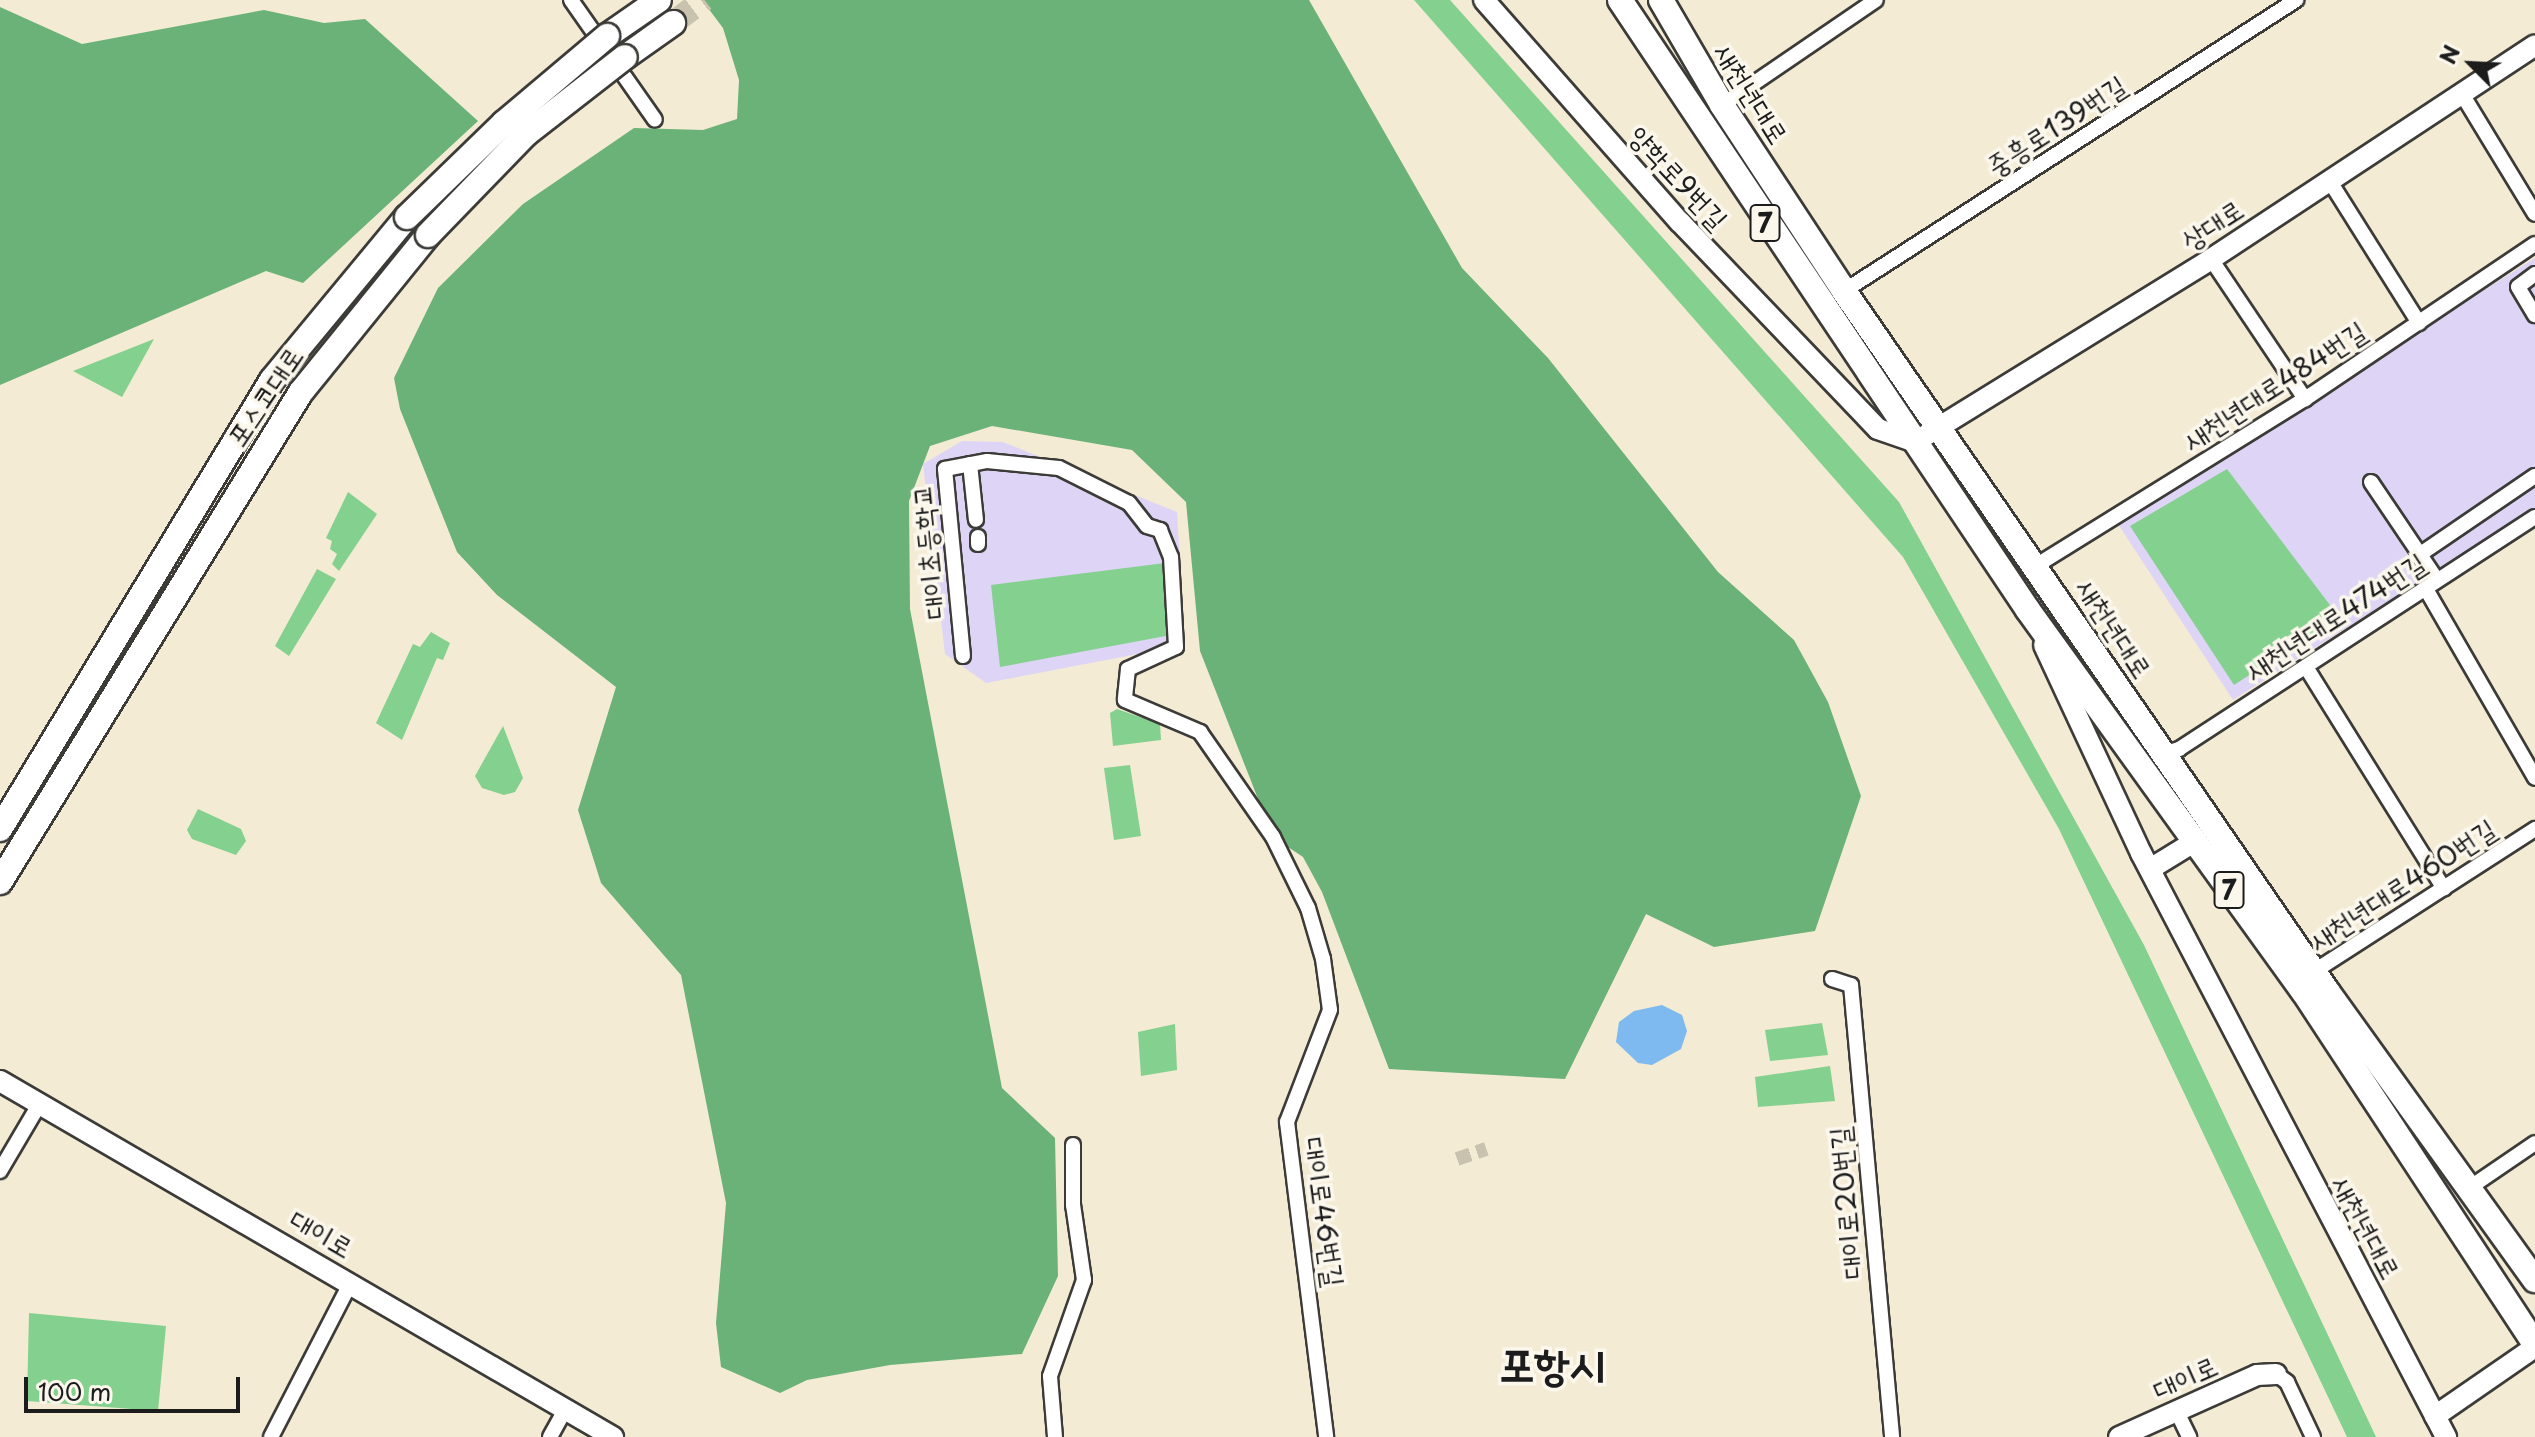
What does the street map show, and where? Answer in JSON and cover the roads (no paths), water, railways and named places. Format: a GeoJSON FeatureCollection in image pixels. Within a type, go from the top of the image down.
{"type":"FeatureCollection","features":[{"type":"Feature","properties":{"kind":"main road","name":"포스코대로"},"geometry":{"type":"LineString","coordinates":[[0,829],[272,380],[407,217],[504,123],[607,36],[659,0]]}},
{"type":"Feature","properties":{"kind":"main road","name":"새천년대로"},"geometry":{"type":"LineString","coordinates":[[1620,0],[2028,610],[2194,842],[2472,1186],[2535,1280]]}},
{"type":"Feature","properties":{"kind":"main road","name":"새천년대로"},"geometry":{"type":"LineString","coordinates":[[1661,0],[1722,105],[1844,291],[2037,565],[2162,754],[2306,977],[2535,1345]]}},
{"type":"Feature","properties":{"kind":"main road","name":"포스코대로"},"geometry":{"type":"LineString","coordinates":[[0,882],[301,392],[428,235],[526,134],[673,23]]}},
{"type":"Feature","properties":{"kind":"main road"},"geometry":{"type":"LineString","coordinates":[[26,788],[43,790],[50,801]]}},
{"type":"Feature","properties":{"kind":"street"},"geometry":{"type":"LineString","coordinates":[[571,0],[655,120]]}},
{"type":"Feature","properties":{"kind":"street","name":"양학로9번길"},"geometry":{"type":"LineString","coordinates":[[1484,0],[1680,222],[1878,429],[1915,442]]}},
{"type":"Feature","properties":{"kind":"street"},"geometry":{"type":"LineString","coordinates":[[1722,105],[1876,0]]}},
{"type":"Feature","properties":{"kind":"street","name":"중흥로139번길"},"geometry":{"type":"LineString","coordinates":[[1844,291],[2296,0]]}},
{"type":"Feature","properties":{"kind":"street","name":"상대로"},"geometry":{"type":"LineString","coordinates":[[1915,442],[2211,259],[2535,45]]}},
{"type":"Feature","properties":{"kind":"street"},"geometry":{"type":"LineString","coordinates":[[2462,94],[2535,214]]}},
{"type":"Feature","properties":{"kind":"street"},"geometry":{"type":"LineString","coordinates":[[2329,180],[2419,323]]}},
{"type":"Feature","properties":{"kind":"street","name":"새천년대로484번길"},"geometry":{"type":"LineString","coordinates":[[2037,565],[2305,399],[2535,244]]}},
{"type":"Feature","properties":{"kind":"street"},"geometry":{"type":"LineString","coordinates":[[2211,259],[2305,399]]}},
{"type":"Feature","properties":{"kind":"street"},"geometry":{"type":"LineString","coordinates":[[2535,274],[2518,287],[2535,315]]}},
{"type":"Feature","properties":{"kind":"street","name":"대이초등학교"},"geometry":{"type":"LineString","coordinates":[[970,464],[976,520]]}},
{"type":"Feature","properties":{"kind":"street","name":"대이초등학교"},"geometry":{"type":"LineString","coordinates":[[963,656],[945,469],[970,464],[1059,468],[1129,503],[1147,526],[1160,530],[1171,557],[1176,647],[1128,669],[1125,700]]}},
{"type":"Feature","properties":{"kind":"street"},"geometry":{"type":"LineString","coordinates":[[2419,555],[2535,476]]}},
{"type":"Feature","properties":{"kind":"street"},"geometry":{"type":"LineString","coordinates":[[2371,482],[2419,555],[2535,778]]}},
{"type":"Feature","properties":{"kind":"street","name":"새천년대로474번길"},"geometry":{"type":"LineString","coordinates":[[2162,754],[2179,749],[2535,517]]}},
{"type":"Feature","properties":{"kind":"street","name":"새천년대로"},"geometry":{"type":"LineString","coordinates":[[2028,610],[2150,869],[2435,1416],[2535,1345]]}},
{"type":"Feature","properties":{"kind":"street"},"geometry":{"type":"LineString","coordinates":[[2306,667],[2444,889]]}},
{"type":"Feature","properties":{"kind":"street","name":"대이로46번길"},"geometry":{"type":"LineString","coordinates":[[1125,700],[1200,732],[1273,837],[1308,908],[1323,959],[1330,1010],[1287,1122],[1326,1437]]}},
{"type":"Feature","properties":{"kind":"street","name":"새천년대로460번길"},"geometry":{"type":"LineString","coordinates":[[2306,977],[2535,829]]}},
{"type":"Feature","properties":{"kind":"street"},"geometry":{"type":"LineString","coordinates":[[2150,869],[2194,842]]}},
{"type":"Feature","properties":{"kind":"street","name":"대이로20번길"},"geometry":{"type":"LineString","coordinates":[[1832,979],[1851,985],[1892,1437]]}},
{"type":"Feature","properties":{"kind":"street","name":"대이로"},"geometry":{"type":"LineString","coordinates":[[0,1081],[351,1282],[564,1412],[613,1437]]}},
{"type":"Feature","properties":{"kind":"street"},"geometry":{"type":"LineString","coordinates":[[0,1171],[40,1103]]}},
{"type":"Feature","properties":{"kind":"street"},"geometry":{"type":"LineString","coordinates":[[2472,1186],[2535,1143]]}},
{"type":"Feature","properties":{"kind":"street"},"geometry":{"type":"LineString","coordinates":[[1055,1437],[1050,1376],[1084,1280],[1073,1205],[1073,1145]]}},
{"type":"Feature","properties":{"kind":"street"},"geometry":{"type":"LineString","coordinates":[[271,1437],[351,1282]]}},
{"type":"Feature","properties":{"kind":"street"},"geometry":{"type":"LineString","coordinates":[[2276,1374],[2287,1382],[2313,1437]]}},
{"type":"Feature","properties":{"kind":"street","name":"대이로"},"geometry":{"type":"LineString","coordinates":[[2120,1437],[2257,1375],[2276,1374]]}},
{"type":"Feature","properties":{"kind":"street"},"geometry":{"type":"LineString","coordinates":[[550,1437],[564,1412]]}},
{"type":"Feature","properties":{"kind":"street"},"geometry":{"type":"LineString","coordinates":[[2177,1412],[2189,1437]]}},
{"type":"Feature","properties":{"kind":"street"},"geometry":{"type":"LineString","coordinates":[[2435,1416],[2446,1437]]}},
{"type":"Feature","properties":{"kind":"water"},"geometry":{"type":"Polygon","coordinates":[[[1662,1005],[1682,1015],[1687,1031],[1681,1049],[1652,1065],[1638,1063],[1616,1042],[1619,1022],[1634,1011],[1662,1005]]]}},
{"type":"Feature","properties":{"kind":"tunnel"},"geometry":{"type":"LineString","coordinates":[[673,23],[704,0]]}},
{"type":"Feature","properties":{"kind":"tunnel"},"geometry":{"type":"LineString","coordinates":[[1457,1159],[1486,1149]]}},
{"type":"Feature","properties":{"kind":"district","name":"포항시"},"geometry":{"type":"Point","coordinates":[1552,1362]}}]}
